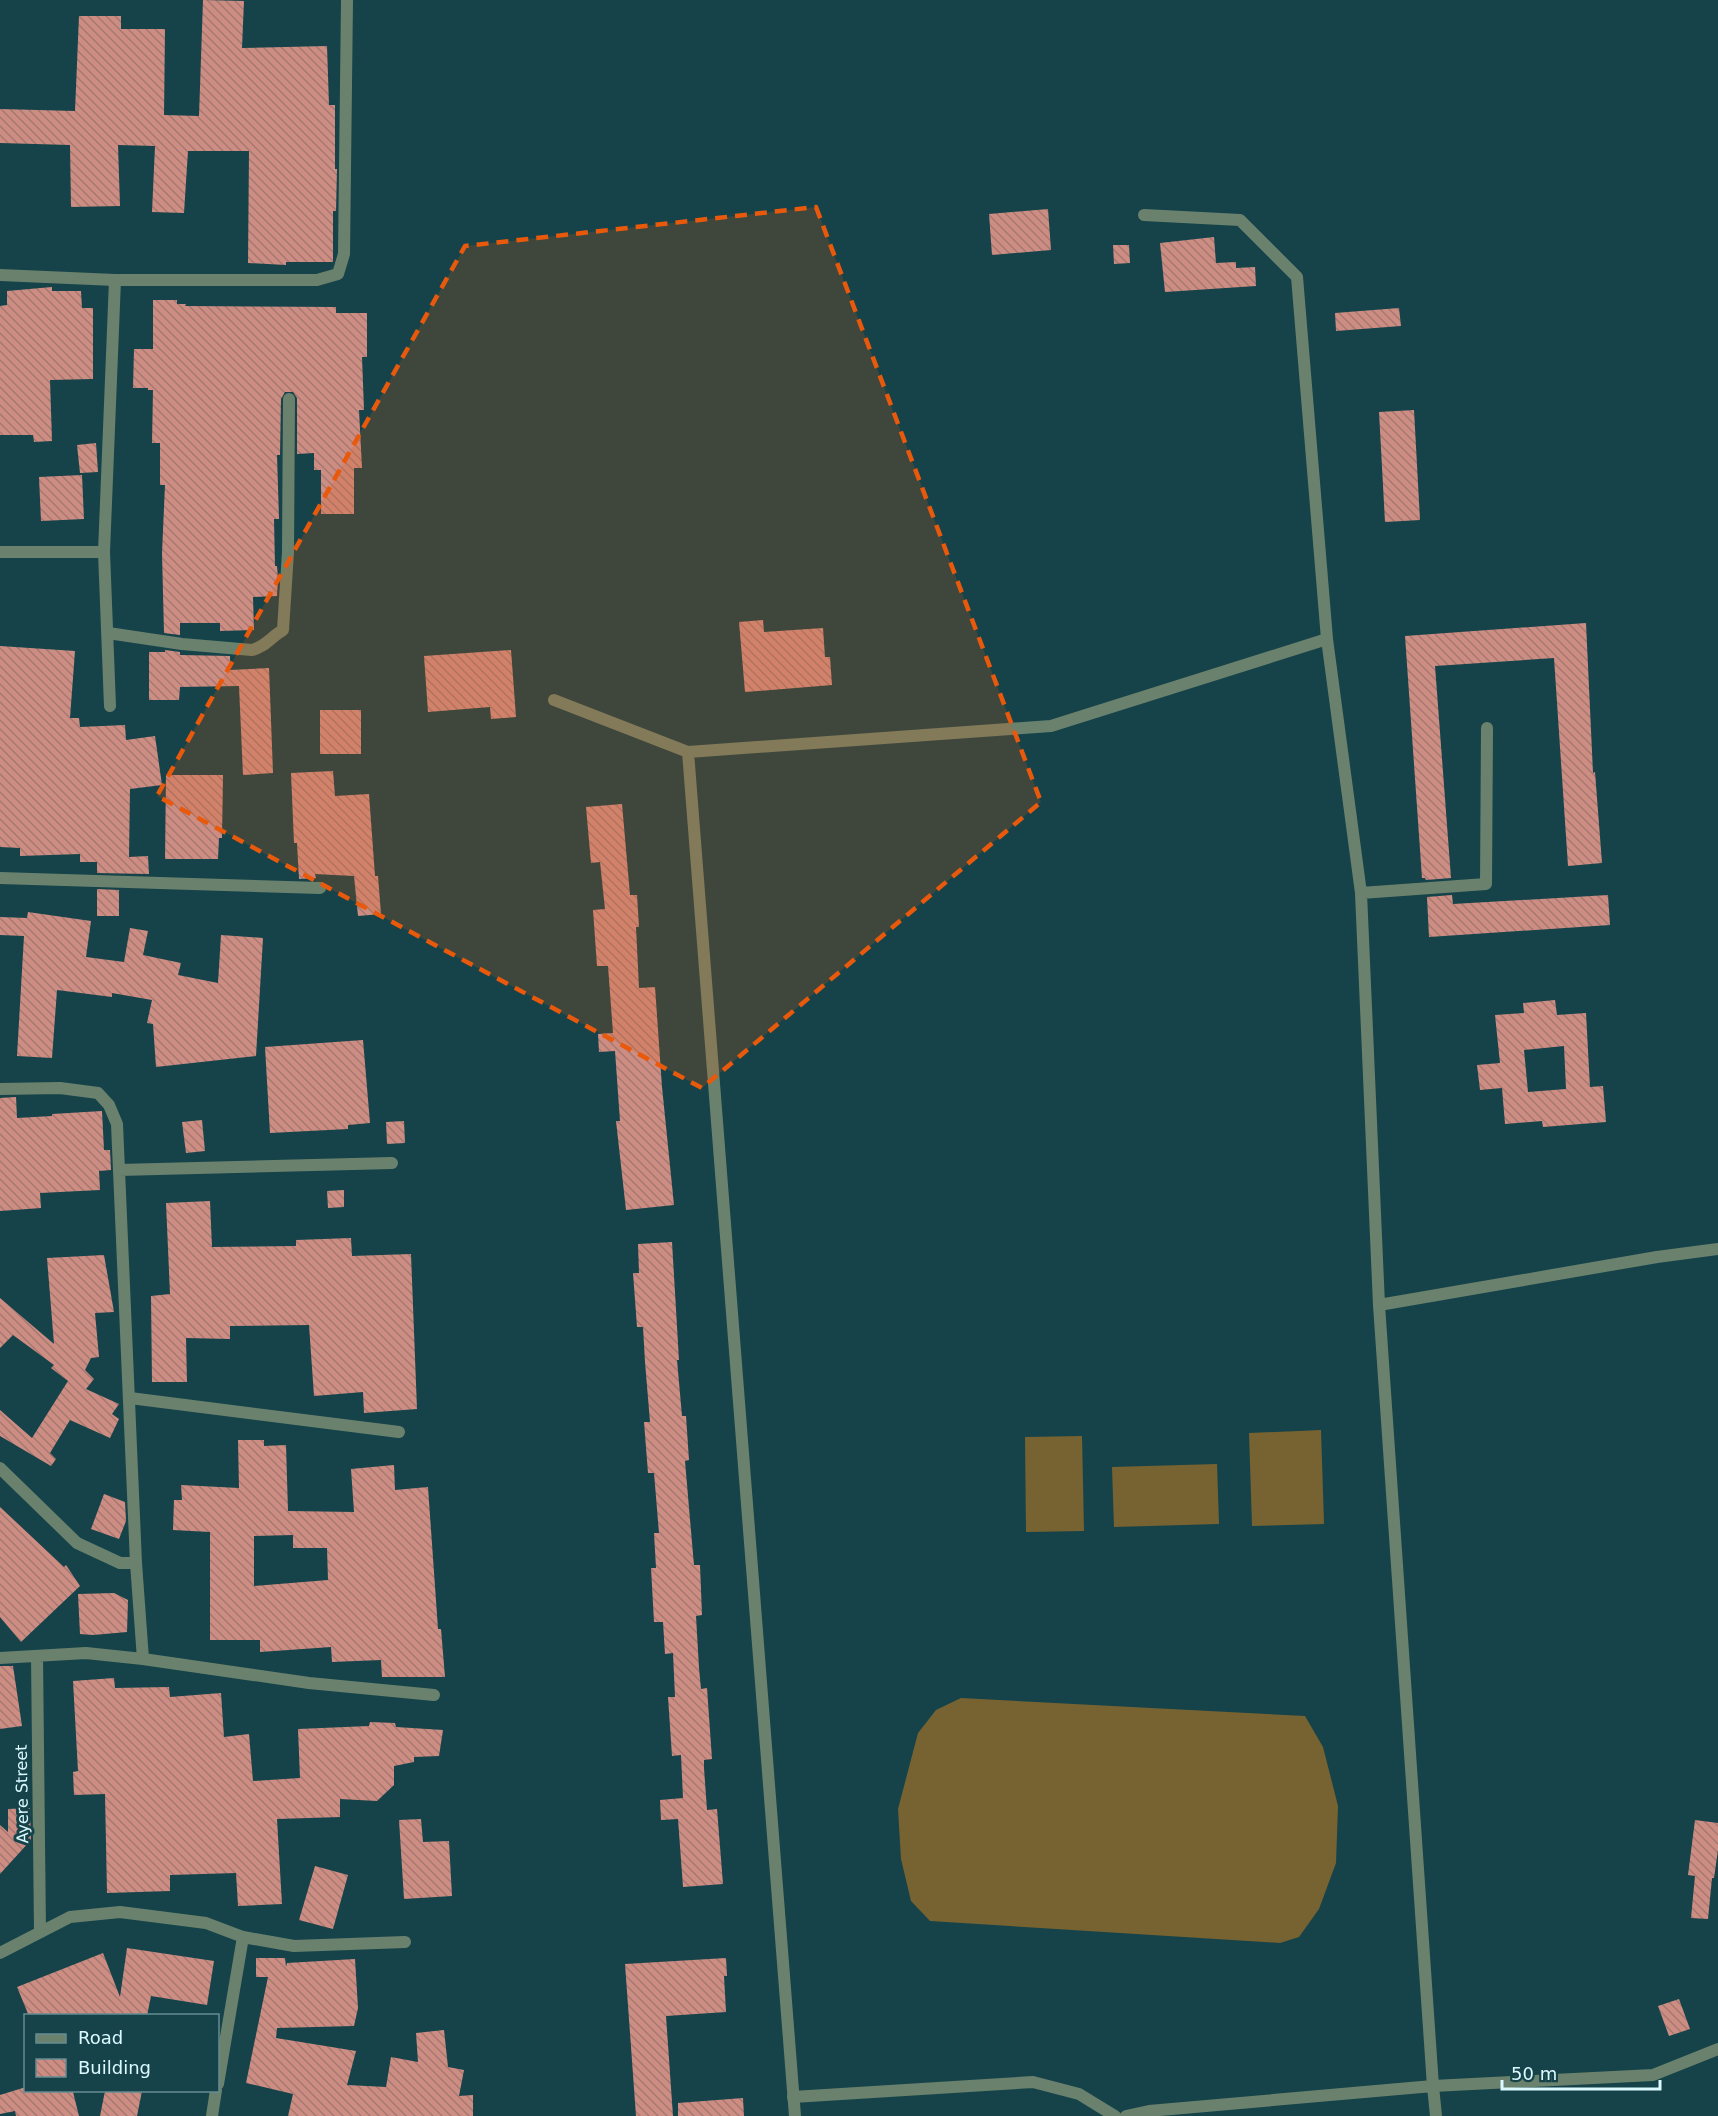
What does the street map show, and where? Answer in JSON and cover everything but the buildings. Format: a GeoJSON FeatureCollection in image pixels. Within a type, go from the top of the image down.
{"type":"FeatureCollection","features":[{"type":"Feature","properties":{"kind":"street"},"geometry":{"type":"LineString","coordinates":[[0,275],[115,280],[317,280],[338,274],[344,254],[347,0]]}},
{"type":"Feature","properties":{"kind":"street"},"geometry":{"type":"LineString","coordinates":[[1144,215],[1240,220],[1297,277],[1327,639],[1361,893],[1380,1305],[1436,2116]]}},
{"type":"Feature","properties":{"kind":"street"},"geometry":{"type":"LineString","coordinates":[[110,706],[104,552],[115,280]]}},
{"type":"Feature","properties":{"kind":"street"},"geometry":{"type":"LineString","coordinates":[[108,633],[182,644],[252,650],[261,648],[283,630],[288,552],[290,399]]}},
{"type":"Feature","properties":{"kind":"street"},"geometry":{"type":"LineString","coordinates":[[0,552],[104,552]]}},
{"type":"Feature","properties":{"kind":"street"},"geometry":{"type":"LineString","coordinates":[[554,700],[688,752],[1051,726],[1327,639]]}},
{"type":"Feature","properties":{"kind":"street"},"geometry":{"type":"LineString","coordinates":[[1361,893],[1486,884],[1487,728]]}},
{"type":"Feature","properties":{"kind":"street"},"geometry":{"type":"LineString","coordinates":[[688,752],[795,2116]]}},
{"type":"Feature","properties":{"kind":"street"},"geometry":{"type":"LineString","coordinates":[[0,878],[320,888]]}},
{"type":"Feature","properties":{"kind":"street"},"geometry":{"type":"LineString","coordinates":[[0,1089],[60,1088],[98,1093],[109,1105],[117,1124],[136,1563],[143,1659]]}},
{"type":"Feature","properties":{"kind":"street"},"geometry":{"type":"LineString","coordinates":[[119,1170],[392,1163]]}},
{"type":"Feature","properties":{"kind":"street"},"geometry":{"type":"LineString","coordinates":[[1380,1305],[1657,1257],[1718,1249]]}},
{"type":"Feature","properties":{"kind":"street"},"geometry":{"type":"LineString","coordinates":[[130,1398],[399,1432]]}},
{"type":"Feature","properties":{"kind":"street"},"geometry":{"type":"LineString","coordinates":[[0,1468],[77,1543],[120,1563],[136,1563]]}},
{"type":"Feature","properties":{"kind":"street"},"geometry":{"type":"LineString","coordinates":[[0,1658],[86,1653],[309,1683],[434,1695]]}},
{"type":"Feature","properties":{"kind":"street","name":"Ayere Street"},"geometry":{"type":"LineString","coordinates":[[38,1656],[40,1931]]}},
{"type":"Feature","properties":{"kind":"street"},"geometry":{"type":"LineString","coordinates":[[0,1953],[70,1917],[120,1912],[206,1923],[243,1937],[294,1946],[405,1942]]}},
{"type":"Feature","properties":{"kind":"street"},"geometry":{"type":"LineString","coordinates":[[219,2078],[243,1937]]}},
{"type":"Feature","properties":{"kind":"street"},"geometry":{"type":"LineString","coordinates":[[1126,2116],[1149,2111],[1433,2086],[1653,2075],[1718,2049]]}},
{"type":"Feature","properties":{"kind":"street"},"geometry":{"type":"LineString","coordinates":[[793,2097],[1033,2082],[1079,2094],[1115,2116]]}},
{"type":"Feature","properties":{"kind":"street"},"geometry":{"type":"LineString","coordinates":[[212,2116],[216,2092]]}},
{"type":"Feature","properties":{"kind":"highlighted area"},"geometry":{"type":"Polygon","coordinates":[[[816,207],[1041,802],[702,1088],[157,796],[465,246],[816,207]]]}},
{"type":"Feature","properties":{"kind":"shaded area"},"geometry":{"type":"Polygon","coordinates":[[[1321,1430],[1324,1524],[1252,1526],[1249,1433],[1321,1430]]]}},
{"type":"Feature","properties":{"kind":"shaded area"},"geometry":{"type":"Polygon","coordinates":[[[1082,1436],[1084,1531],[1026,1532],[1025,1437],[1082,1436]]]}},
{"type":"Feature","properties":{"kind":"shaded area"},"geometry":{"type":"Polygon","coordinates":[[[1217,1464],[1219,1524],[1114,1527],[1112,1467],[1217,1464]]]}},
{"type":"Feature","properties":{"kind":"shaded area"},"geometry":{"type":"Polygon","coordinates":[[[961,1698],[1305,1716],[1323,1747],[1338,1806],[1336,1863],[1319,1909],[1299,1937],[1280,1943],[930,1921],[911,1901],[901,1859],[898,1809],[918,1733],[936,1710],[961,1698]]]}}]}
